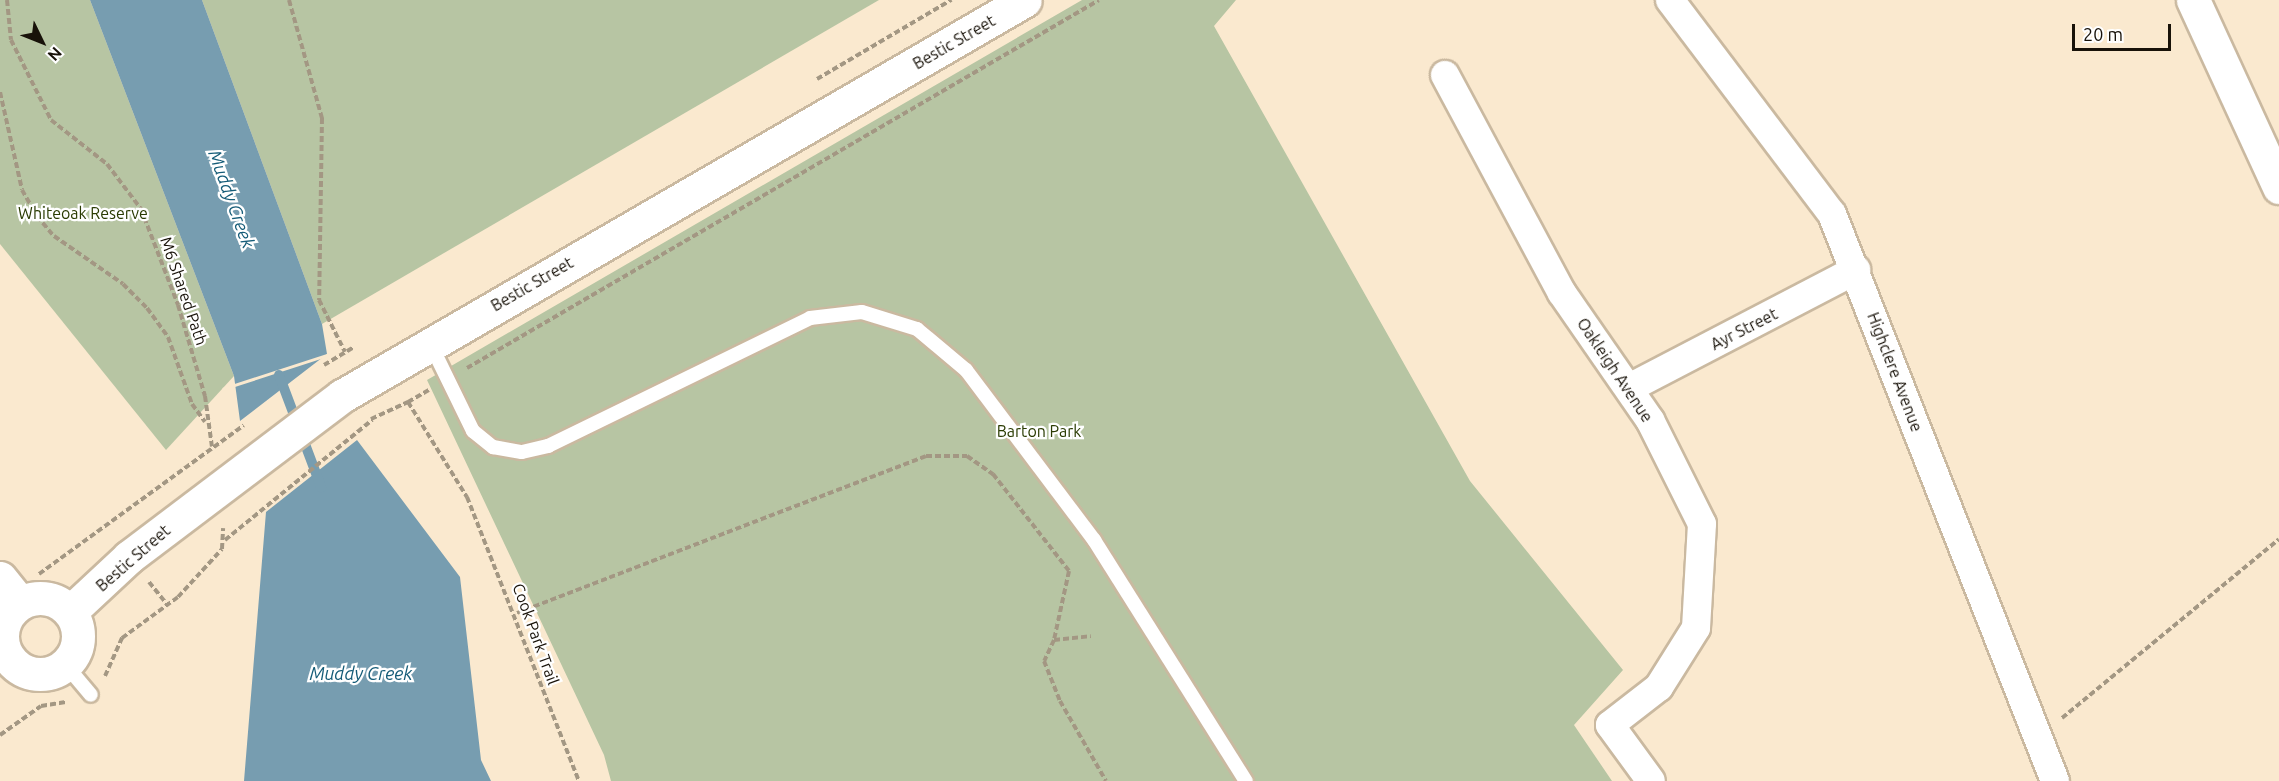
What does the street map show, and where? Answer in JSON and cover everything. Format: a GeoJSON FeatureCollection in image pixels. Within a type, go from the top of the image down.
{"type":"FeatureCollection","features":[{"type":"Feature","properties":{"kind":"main road","name":"Bestic Street"},"geometry":{"type":"LineString","coordinates":[[70,612],[129,557],[342,396],[1025,0]]}},
{"type":"Feature","properties":{"kind":"main road"},"geometry":{"type":"LineString","coordinates":[[2193,0],[2279,187]]}},
{"type":"Feature","properties":{"kind":"main road"},"geometry":{"type":"LineString","coordinates":[[0,578],[25,601],[52,600],[70,612],[78,639],[65,664],[43,674],[30,672],[5,661],[2,635],[25,601]]}},
{"type":"Feature","properties":{"kind":"street","name":"Highclere Avenue"},"geometry":{"type":"LineString","coordinates":[[1670,0],[1832,214],[1856,270],[2036,739],[2055,781]]}},
{"type":"Feature","properties":{"kind":"street","name":"Oakleigh Avenue"},"geometry":{"type":"LineString","coordinates":[[1445,75],[1562,293],[1631,387],[1702,524],[1696,628],[1659,687],[1610,725],[1651,781]]}},
{"type":"Feature","properties":{"kind":"street","name":"Ayr Street"},"geometry":{"type":"LineString","coordinates":[[1631,387],[1856,270]]}},
{"type":"Feature","properties":{"kind":"lane"},"geometry":{"type":"LineString","coordinates":[[430,343],[473,431],[493,447],[522,453],[548,446],[810,318],[862,312],[916,329],[966,370],[1094,540],[1245,781]]}},
{"type":"Feature","properties":{"kind":"lane"},"geometry":{"type":"LineString","coordinates":[[65,664],[91,695]]}},
{"type":"Feature","properties":{"kind":"path","name":"M6 Shared Path"},"geometry":{"type":"LineString","coordinates":[[7,0],[10,40],[51,120],[107,164],[141,209],[178,305],[205,396],[206,424],[212,447]]}},
{"type":"Feature","properties":{"kind":"path"},"geometry":{"type":"LineString","coordinates":[[289,0],[322,118],[319,300],[345,352]]}},
{"type":"Feature","properties":{"kind":"path"},"geometry":{"type":"LineString","coordinates":[[0,735],[41,706],[91,695],[122,638],[198,578],[225,540],[264,505],[355,435],[372,419],[449,379],[1099,0]]}},
{"type":"Feature","properties":{"kind":"path","name":"M6 Shared Path"},"geometry":{"type":"LineString","coordinates":[[0,92],[22,190],[37,216],[54,237],[123,284],[147,308],[168,337],[192,404],[206,424]]}},
{"type":"Feature","properties":{"kind":"path","name":"Cook Park Trail"},"geometry":{"type":"LineString","coordinates":[[408,402],[467,497],[517,613],[579,781]]}},
{"type":"Feature","properties":{"kind":"path"},"geometry":{"type":"LineString","coordinates":[[25,601],[32,579],[242,427]]}},
{"type":"Feature","properties":{"kind":"path"},"geometry":{"type":"LineString","coordinates":[[517,613],[926,456],[967,456],[993,474],[1069,571],[1054,639],[1044,661],[1060,701],[1106,781]]}},
{"type":"Feature","properties":{"kind":"path"},"geometry":{"type":"LineString","coordinates":[[2036,739],[2279,538]]}},
{"type":"Feature","properties":{"kind":"path"},"geometry":{"type":"LineString","coordinates":[[148,581],[167,604]]}},
{"type":"Feature","properties":{"kind":"path"},"geometry":{"type":"LineString","coordinates":[[1054,639],[1091,636]]}},
{"type":"Feature","properties":{"kind":"green space","name":"Whiteoak Reserve"},"geometry":{"type":"Polygon","coordinates":[[[0,0],[90,0],[234,376],[166,450],[0,244],[0,0]]]}},
{"type":"Feature","properties":{"kind":"green space"},"geometry":{"type":"Polygon","coordinates":[[[202,0],[879,0],[322,324],[202,0]]]}},
{"type":"Feature","properties":{"kind":"green space","name":"Barton Park"},"geometry":{"type":"Polygon","coordinates":[[[1082,0],[1236,0],[1214,26],[1470,481],[1623,670],[1574,725],[1612,781],[611,781],[604,755],[427,380],[1082,0]]]}},
{"type":"Feature","properties":{"kind":"water"},"geometry":{"type":"Polygon","coordinates":[[[90,0],[202,0],[322,324],[327,354],[240,421],[234,376],[90,0]]]}},
{"type":"Feature","properties":{"kind":"water","name":"Muddy Creek"},"geometry":{"type":"Polygon","coordinates":[[[357,440],[460,577],[481,760],[491,781],[244,781],[266,512],[357,440]]]}},
{"type":"Feature","properties":{"kind":"pier"},"geometry":{"type":"Polygon","coordinates":[[[327,354],[328,357],[223,391],[222,388],[327,354]]]}},
{"type":"Feature","properties":{"kind":"pier"},"geometry":{"type":"Polygon","coordinates":[[[356,438],[357,440],[254,492],[254,490],[356,438]]]}},
{"type":"Feature","properties":{"kind":"waterway","name":"Muddy Creek"},"geometry":{"type":"LineString","coordinates":[[279,375],[321,487]]}}]}
